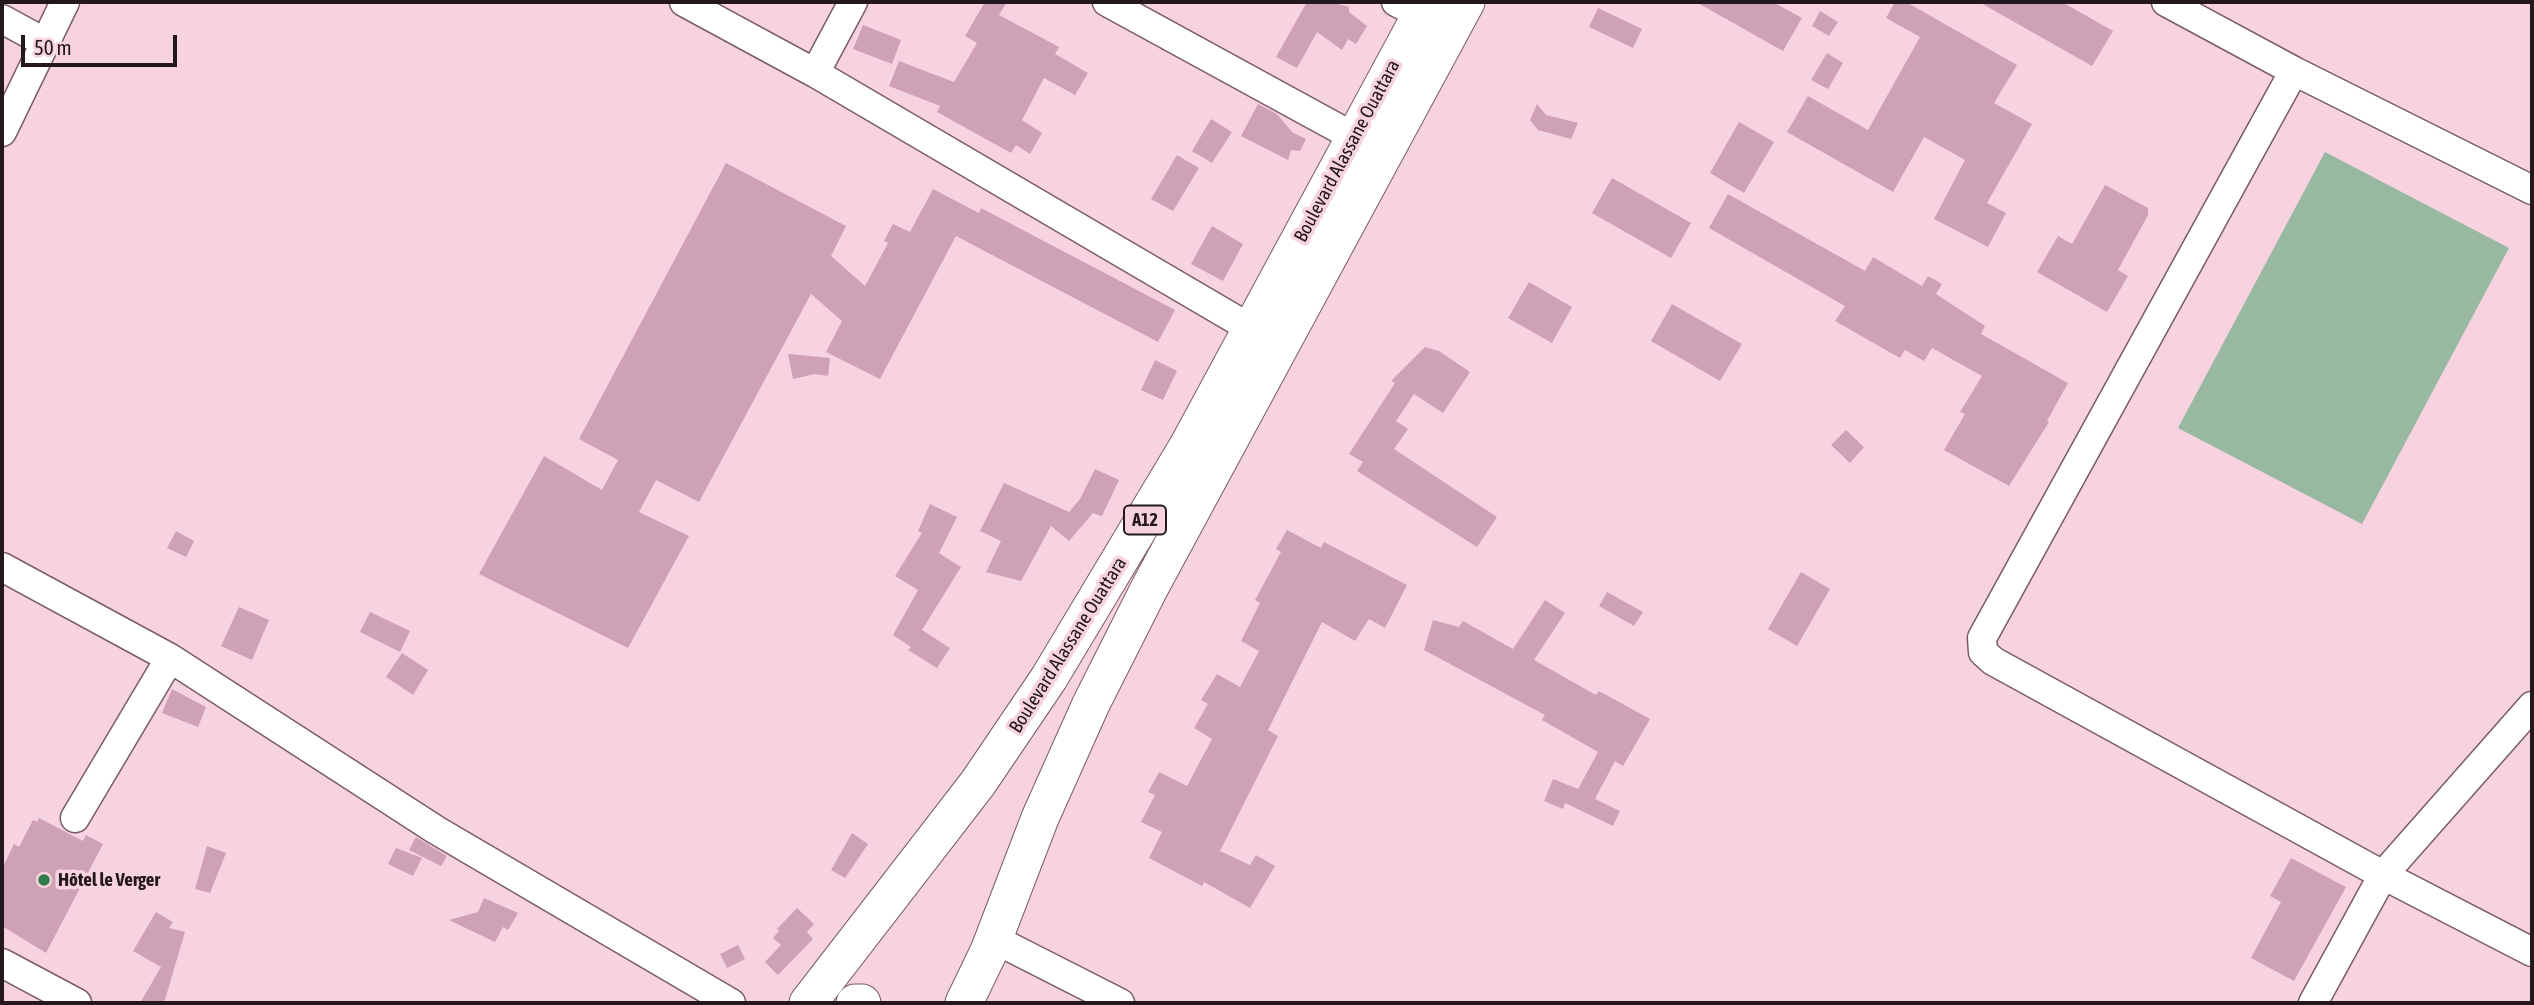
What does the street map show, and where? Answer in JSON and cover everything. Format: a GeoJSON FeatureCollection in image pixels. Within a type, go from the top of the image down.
{"type":"FeatureCollection","features":[{"type":"Feature","properties":{"kind":"main road","name":"Boulevard Alassane Ouattara"},"geometry":{"type":"LineString","coordinates":[[964,1003],[994,939],[1040,818],[1091,704],[1150,587],[1267,337],[1354,137],[1432,10]]}},
{"type":"Feature","properties":{"kind":"main road","name":"Boulevard Alassane Ouattara"},"geometry":{"type":"LineString","coordinates":[[808,1003],[978,783],[1267,337],[1432,10]]}},
{"type":"Feature","properties":{"kind":"main road"},"geometry":{"type":"LineString","coordinates":[[855,1003],[862,1003]]}},
{"type":"Feature","properties":{"kind":"street"},"geometry":{"type":"LineString","coordinates":[[2,132],[65,2]]}},
{"type":"Feature","properties":{"kind":"street"},"geometry":{"type":"LineString","coordinates":[[684,2],[815,73],[1267,337]]}},
{"type":"Feature","properties":{"kind":"street"},"geometry":{"type":"LineString","coordinates":[[815,73],[853,2]]}},
{"type":"Feature","properties":{"kind":"street"},"geometry":{"type":"LineString","coordinates":[[1107,2],[1354,137]]}},
{"type":"Feature","properties":{"kind":"street"},"geometry":{"type":"LineString","coordinates":[[2166,2],[2294,71],[2532,190]]}},
{"type":"Feature","properties":{"kind":"street"},"geometry":{"type":"LineString","coordinates":[[2,19],[44,42]]}},
{"type":"Feature","properties":{"kind":"street"},"geometry":{"type":"LineString","coordinates":[[2294,71],[1982,638],[1983,652],[1993,661],[2384,875],[2532,952]]}},
{"type":"Feature","properties":{"kind":"street"},"geometry":{"type":"LineString","coordinates":[[2,567],[170,658],[436,830],[731,1003]]}},
{"type":"Feature","properties":{"kind":"street"},"geometry":{"type":"LineString","coordinates":[[75,818],[170,658]]}},
{"type":"Feature","properties":{"kind":"street"},"geometry":{"type":"LineString","coordinates":[[2314,1003],[2384,875],[2532,706]]}},
{"type":"Feature","properties":{"kind":"street"},"geometry":{"type":"LineString","coordinates":[[994,939],[1120,1003]]}},
{"type":"Feature","properties":{"kind":"street"},"geometry":{"type":"LineString","coordinates":[[2,963],[77,1003]]}},
{"type":"Feature","properties":{"kind":"green space"},"geometry":{"type":"Polygon","coordinates":[[[2325,152],[2509,248],[2362,524],[2178,428],[2325,152]]]}},
{"type":"Feature","properties":{"kind":"building"},"geometry":{"type":"Polygon","coordinates":[[[985,2],[1007,2],[999,15],[1059,47],[1055,54],[1088,73],[1075,95],[1044,78],[1022,120],[1042,133],[1030,154],[1016,145],[1011,153],[937,112],[940,106],[889,86],[899,61],[954,82],[977,43],[965,36],[985,2]]]}},
{"type":"Feature","properties":{"kind":"building"},"geometry":{"type":"Polygon","coordinates":[[[1307,2],[1331,2],[1349,7],[1349,12],[1367,26],[1356,44],[1348,39],[1342,50],[1317,32],[1297,68],[1276,57],[1307,2]]]}},
{"type":"Feature","properties":{"kind":"building"},"geometry":{"type":"Polygon","coordinates":[[[1696,2],[1773,2],[1802,18],[1783,51],[1696,2]]]}},
{"type":"Feature","properties":{"kind":"building"},"geometry":{"type":"Polygon","coordinates":[[[1895,2],[1906,2],[2017,65],[1994,103],[2032,124],[1987,203],[2006,213],[1988,247],[1934,219],[1965,160],[1924,137],[1893,192],[1787,132],[1808,96],[1868,130],[1920,37],[1886,18],[1895,2]]]}},
{"type":"Feature","properties":{"kind":"building"},"geometry":{"type":"Polygon","coordinates":[[[1979,2],[2062,2],[2113,31],[2092,66],[1979,2]]]}},
{"type":"Feature","properties":{"kind":"building"},"geometry":{"type":"Polygon","coordinates":[[[1598,8],[1642,29],[1633,48],[1589,27],[1598,8]]]}},
{"type":"Feature","properties":{"kind":"building"},"geometry":{"type":"Polygon","coordinates":[[[1820,11],[1838,22],[1829,36],[1812,26],[1820,11]]]}},
{"type":"Feature","properties":{"kind":"building"},"geometry":{"type":"Polygon","coordinates":[[[863,25],[901,40],[892,64],[853,49],[863,25]]]}},
{"type":"Feature","properties":{"kind":"building"},"geometry":{"type":"Polygon","coordinates":[[[1827,53],[1843,63],[1828,89],[1811,80],[1827,53]]]}},
{"type":"Feature","properties":{"kind":"building"},"geometry":{"type":"Polygon","coordinates":[[[1258,104],[1277,114],[1292,132],[1306,139],[1300,151],[1291,150],[1288,160],[1241,136],[1258,104]]]}},
{"type":"Feature","properties":{"kind":"building"},"geometry":{"type":"Polygon","coordinates":[[[1537,104],[1546,115],[1578,123],[1571,139],[1538,130],[1530,120],[1537,104]]]}},
{"type":"Feature","properties":{"kind":"building"},"geometry":{"type":"Polygon","coordinates":[[[1211,119],[1232,132],[1212,163],[1192,151],[1211,119]]]}},
{"type":"Feature","properties":{"kind":"building"},"geometry":{"type":"Polygon","coordinates":[[[1739,122],[1774,142],[1744,193],[1710,173],[1739,122]]]}},
{"type":"Feature","properties":{"kind":"building"},"geometry":{"type":"Polygon","coordinates":[[[1177,155],[1199,168],[1173,211],[1151,199],[1177,155]]]}},
{"type":"Feature","properties":{"kind":"building"},"geometry":{"type":"Polygon","coordinates":[[[726,163],[846,226],[831,256],[865,286],[888,243],[884,241],[893,224],[910,232],[933,189],[979,213],[981,208],[1175,310],[1158,342],[956,236],[880,379],[826,352],[842,321],[811,294],[699,502],[656,480],[639,512],[689,536],[628,648],[479,574],[544,456],[602,490],[618,460],[579,439],[726,163]]]}},
{"type":"Feature","properties":{"kind":"building"},"geometry":{"type":"Polygon","coordinates":[[[1612,178],[1691,223],[1671,258],[1592,213],[1612,178]]]}},
{"type":"Feature","properties":{"kind":"building"},"geometry":{"type":"Polygon","coordinates":[[[2105,185],[2148,208],[2148,215],[2118,270],[2128,276],[2107,312],[2037,272],[2058,236],[2072,244],[2105,185]]]}},
{"type":"Feature","properties":{"kind":"building"},"geometry":{"type":"Polygon","coordinates":[[[1728,194],[1865,271],[1873,257],[1922,286],[1928,276],[1942,284],[1936,294],[1985,326],[1981,334],[2068,383],[2047,421],[2049,422],[2009,486],[1944,450],[1965,414],[1960,412],[1982,376],[1932,348],[1924,361],[1905,350],[1900,358],[1835,321],[1845,306],[1709,228],[1728,194]]]}},
{"type":"Feature","properties":{"kind":"building"},"geometry":{"type":"Polygon","coordinates":[[[1212,226],[1243,244],[1223,281],[1191,264],[1212,226]]]}},
{"type":"Feature","properties":{"kind":"building"},"geometry":{"type":"Polygon","coordinates":[[[1529,282],[1572,307],[1552,343],[1508,318],[1529,282]]]}},
{"type":"Feature","properties":{"kind":"building"},"geometry":{"type":"Polygon","coordinates":[[[1672,304],[1742,344],[1720,381],[1651,341],[1672,304]]]}},
{"type":"Feature","properties":{"kind":"building"},"geometry":{"type":"Polygon","coordinates":[[[1425,347],[1439,351],[1470,372],[1443,413],[1414,394],[1396,421],[1408,429],[1394,449],[1497,517],[1477,547],[1357,471],[1363,462],[1349,454],[1395,383],[1391,381],[1425,347]]]}},
{"type":"Feature","properties":{"kind":"building"},"geometry":{"type":"Polygon","coordinates":[[[788,354],[830,358],[828,376],[815,374],[793,379],[788,354]]]}},
{"type":"Feature","properties":{"kind":"building"},"geometry":{"type":"Polygon","coordinates":[[[1155,360],[1177,371],[1163,400],[1141,390],[1155,360]]]}},
{"type":"Feature","properties":{"kind":"building"},"geometry":{"type":"Polygon","coordinates":[[[1846,430],[1864,447],[1850,463],[1831,445],[1846,430]]]}},
{"type":"Feature","properties":{"kind":"building"},"geometry":{"type":"Polygon","coordinates":[[[1095,469],[1119,480],[1102,516],[1093,513],[1069,541],[1051,526],[1021,581],[986,572],[1001,541],[980,531],[1004,483],[1069,512],[1080,499],[1095,469]]]}},
{"type":"Feature","properties":{"kind":"building"},"geometry":{"type":"Polygon","coordinates":[[[930,504],[957,517],[939,553],[961,567],[922,630],[950,648],[937,668],[908,650],[911,647],[893,635],[918,590],[895,576],[922,533],[918,531],[930,504]]]}},
{"type":"Feature","properties":{"kind":"building"},"geometry":{"type":"Polygon","coordinates":[[[1287,530],[1321,548],[1324,542],[1407,585],[1385,628],[1369,619],[1355,641],[1322,622],[1268,730],[1278,736],[1220,851],[1250,865],[1256,855],[1275,866],[1250,908],[1204,882],[1202,886],[1149,858],[1162,832],[1141,822],[1155,795],[1148,792],[1159,772],[1187,786],[1212,739],[1194,728],[1208,704],[1201,700],[1217,674],[1240,687],[1259,651],[1241,641],[1260,603],[1255,600],[1281,552],[1276,549],[1287,530]]]}},
{"type":"Feature","properties":{"kind":"building"},"geometry":{"type":"Polygon","coordinates":[[[176,531],[194,541],[186,557],[167,548],[176,531]]]}},
{"type":"Feature","properties":{"kind":"building"},"geometry":{"type":"Polygon","coordinates":[[[1801,572],[1830,589],[1797,646],[1768,629],[1801,572]]]}},
{"type":"Feature","properties":{"kind":"building"},"geometry":{"type":"Polygon","coordinates":[[[1607,592],[1643,612],[1634,626],[1599,606],[1607,592]]]}},
{"type":"Feature","properties":{"kind":"building"},"geometry":{"type":"Polygon","coordinates":[[[1545,600],[1565,613],[1534,660],[1596,695],[1599,691],[1650,719],[1623,766],[1615,761],[1595,799],[1620,811],[1613,826],[1565,803],[1563,809],[1544,801],[1553,779],[1578,789],[1598,752],[1542,720],[1545,715],[1424,650],[1433,620],[1459,627],[1463,621],[1513,649],[1545,600]]]}},
{"type":"Feature","properties":{"kind":"building"},"geometry":{"type":"Polygon","coordinates":[[[239,607],[269,620],[252,660],[221,646],[239,607]]]}},
{"type":"Feature","properties":{"kind":"building"},"geometry":{"type":"Polygon","coordinates":[[[370,612],[410,631],[400,652],[360,632],[370,612]]]}},
{"type":"Feature","properties":{"kind":"building"},"geometry":{"type":"Polygon","coordinates":[[[402,653],[428,670],[413,695],[386,677],[402,653]]]}},
{"type":"Feature","properties":{"kind":"building"},"geometry":{"type":"Polygon","coordinates":[[[172,689],[206,707],[198,727],[162,713],[172,689]]]}},
{"type":"Feature","properties":{"kind":"building"},"geometry":{"type":"Polygon","coordinates":[[[39,818],[83,841],[86,835],[103,844],[46,953],[2,926],[2,869],[14,844],[19,847],[33,820],[37,822],[39,818]]]}},
{"type":"Feature","properties":{"kind":"building"},"geometry":{"type":"Polygon","coordinates":[[[852,833],[868,844],[845,878],[831,870],[852,833]]]}},
{"type":"Feature","properties":{"kind":"building"},"geometry":{"type":"Polygon","coordinates":[[[416,837],[447,856],[441,866],[409,850],[416,837]]]}},
{"type":"Feature","properties":{"kind":"building"},"geometry":{"type":"Polygon","coordinates":[[[207,846],[226,853],[210,893],[195,889],[207,846]]]}},
{"type":"Feature","properties":{"kind":"building"},"geometry":{"type":"Polygon","coordinates":[[[396,848],[422,858],[413,876],[388,864],[396,848]]]}},
{"type":"Feature","properties":{"kind":"building"},"geometry":{"type":"Polygon","coordinates":[[[2291,858],[2346,887],[2294,981],[2251,958],[2281,902],[2270,896],[2291,858]]]}},
{"type":"Feature","properties":{"kind":"building"},"geometry":{"type":"Polygon","coordinates":[[[484,898],[518,913],[508,930],[503,927],[495,942],[449,920],[478,912],[484,898]]]}},
{"type":"Feature","properties":{"kind":"building"},"geometry":{"type":"Polygon","coordinates":[[[797,908],[814,924],[807,932],[813,939],[778,975],[765,962],[781,945],[773,938],[779,931],[777,929],[797,908]]]}},
{"type":"Feature","properties":{"kind":"building"},"geometry":{"type":"Polygon","coordinates":[[[156,912],[173,922],[169,928],[185,932],[164,1003],[140,1003],[161,967],[133,951],[156,912]]]}},
{"type":"Feature","properties":{"kind":"building"},"geometry":{"type":"Polygon","coordinates":[[[738,945],[745,959],[727,968],[720,954],[738,945]]]}},
{"type":"Feature","properties":{"kind":"place","name":"Hôtel le Verger"},"geometry":{"type":"Point","coordinates":[44,880]}}]}
